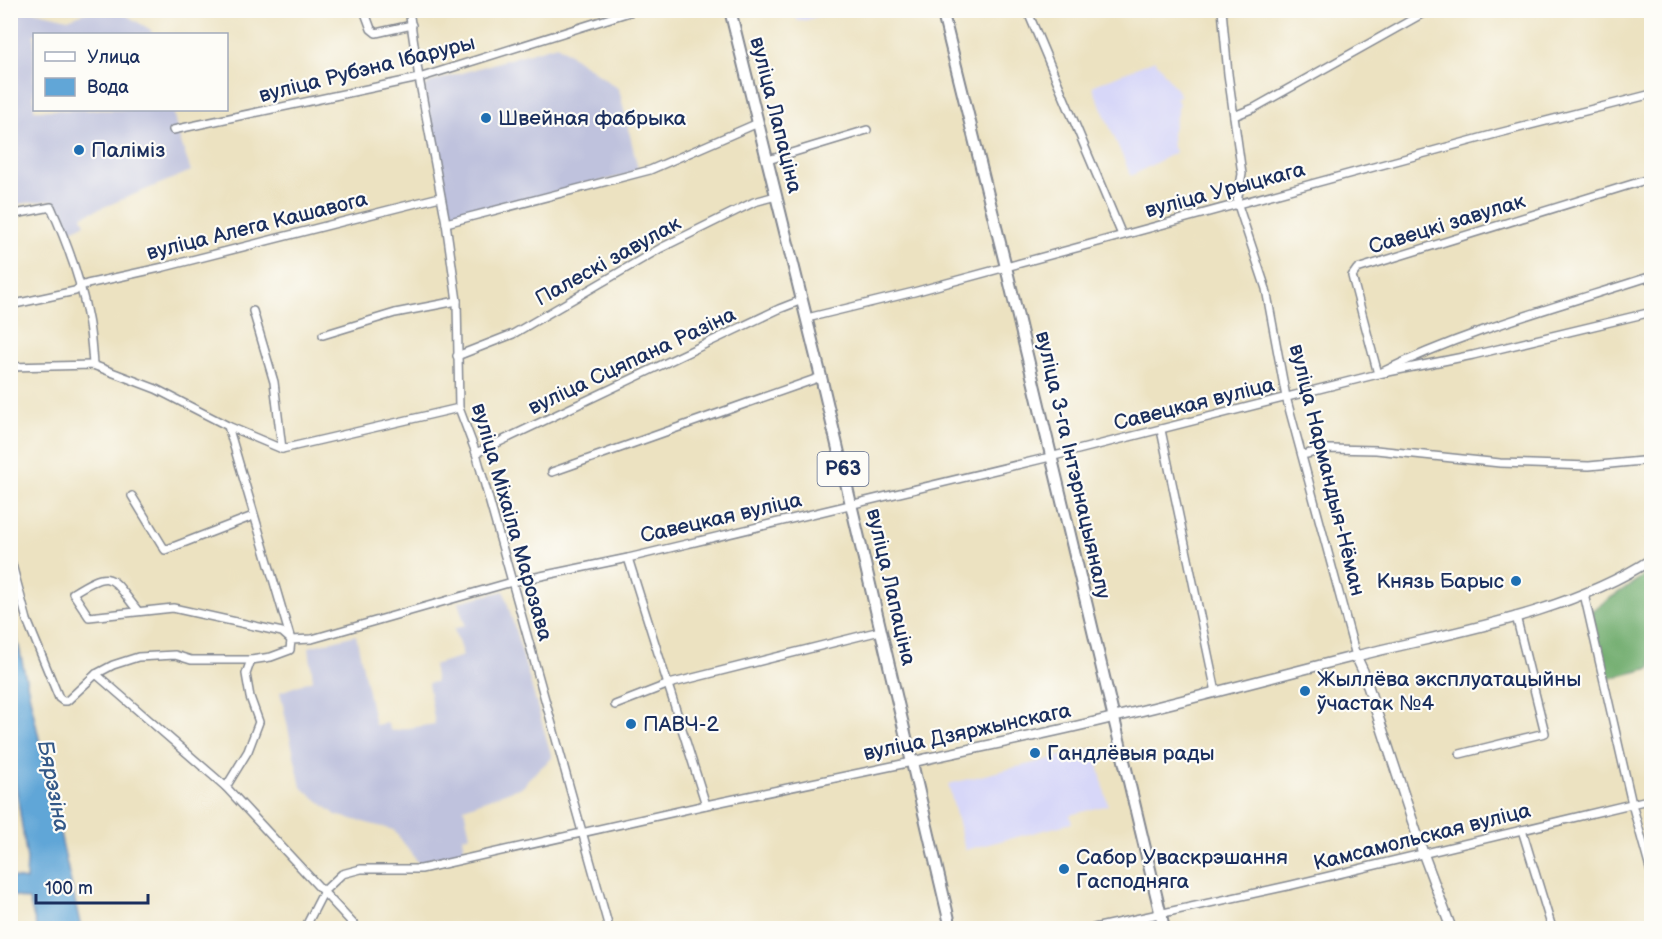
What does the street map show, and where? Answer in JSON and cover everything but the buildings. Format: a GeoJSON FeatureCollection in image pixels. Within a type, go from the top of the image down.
{"type":"FeatureCollection","features":[{"type":"Feature","properties":{"kind":"main road","name":"вуліца Лапаціна"},"geometry":{"type":"LineString","coordinates":[[730,10],[852,504],[951,928]]}},
{"type":"Feature","properties":{"kind":"main road","name":"вуліца 3-га Інтэрнацыяналу"},"geometry":{"type":"LineString","coordinates":[[942,10],[1164,928]]}},
{"type":"Feature","properties":{"kind":"street"},"geometry":{"type":"LineString","coordinates":[[364,10],[371,29],[376,33],[411,25]]}},
{"type":"Feature","properties":{"kind":"street","name":"вуліца Міхаіла Марозава"},"geometry":{"type":"LineString","coordinates":[[409,10],[418,78],[446,223],[457,301],[459,408],[476,453],[609,928]]}},
{"type":"Feature","properties":{"kind":"street","name":"вуліца Рубэна Ібаруры"},"geometry":{"type":"LineString","coordinates":[[173,130],[418,78],[636,10]]}},
{"type":"Feature","properties":{"kind":"street"},"geometry":{"type":"LineString","coordinates":[[1027,10],[1122,235]]}},
{"type":"Feature","properties":{"kind":"street","name":"вуліца Нармандыя-Нёман"},"geometry":{"type":"LineString","coordinates":[[1221,10],[1242,174],[1237,202],[1266,289],[1286,397],[1356,656],[1363,670],[1423,853],[1451,928]]}},
{"type":"Feature","properties":{"kind":"street"},"geometry":{"type":"LineString","coordinates":[[1234,116],[1254,108],[1429,10]]}},
{"type":"Feature","properties":{"kind":"street","name":"вуліца Урыцкага"},"geometry":{"type":"LineString","coordinates":[[807,318],[1006,267],[1237,202],[1652,94]]}},
{"type":"Feature","properties":{"kind":"street"},"geometry":{"type":"LineString","coordinates":[[446,223],[650,170],[758,123]]}},
{"type":"Feature","properties":{"kind":"street"},"geometry":{"type":"LineString","coordinates":[[768,160],[867,130]]}},
{"type":"Feature","properties":{"kind":"street","name":"Савецкі завулак"},"geometry":{"type":"LineString","coordinates":[[1377,374],[1352,276],[1357,269],[1652,178]]}},
{"type":"Feature","properties":{"kind":"street","name":"Палескі завулак"},"geometry":{"type":"LineString","coordinates":[[457,356],[513,334],[661,248],[754,202],[776,195]]}},
{"type":"Feature","properties":{"kind":"street","name":"вуліца Алега Кашавога"},"geometry":{"type":"LineString","coordinates":[[10,305],[75,291],[81,286],[440,197]]}},
{"type":"Feature","properties":{"kind":"street"},"geometry":{"type":"LineString","coordinates":[[10,215],[51,207],[67,244],[81,286],[89,321],[93,365]]}},
{"type":"Feature","properties":{"kind":"street"},"geometry":{"type":"LineString","coordinates":[[1377,374],[1415,355],[1456,339],[1652,276]]}},
{"type":"Feature","properties":{"kind":"street","name":"вуліца Сцяпана Разіна"},"geometry":{"type":"LineString","coordinates":[[476,453],[802,300]]}},
{"type":"Feature","properties":{"kind":"street"},"geometry":{"type":"LineString","coordinates":[[323,335],[395,313],[457,301]]}},
{"type":"Feature","properties":{"kind":"street"},"geometry":{"type":"LineString","coordinates":[[253,311],[274,382],[282,449]]}},
{"type":"Feature","properties":{"kind":"street","name":"Савецкая вуліца"},"geometry":{"type":"LineString","coordinates":[[291,640],[312,639],[512,582],[628,558],[1161,430],[1377,374],[1473,355],[1652,312]]}},
{"type":"Feature","properties":{"kind":"street"},"geometry":{"type":"LineString","coordinates":[[10,367],[93,365],[156,389],[228,426],[282,449],[459,408]]}},
{"type":"Feature","properties":{"kind":"street"},"geometry":{"type":"LineString","coordinates":[[552,472],[821,377]]}},
{"type":"Feature","properties":{"kind":"street"},"geometry":{"type":"LineString","coordinates":[[10,557],[27,620],[59,698],[63,701],[67,701],[96,674],[113,665],[138,657],[175,655],[190,660],[251,660],[271,657],[290,650],[291,640],[228,426]]}},
{"type":"Feature","properties":{"kind":"street"},"geometry":{"type":"LineString","coordinates":[[1161,430],[1216,692]]}},
{"type":"Feature","properties":{"kind":"street"},"geometry":{"type":"LineString","coordinates":[[1302,454],[1329,449],[1376,450],[1500,463],[1589,466],[1652,460]]}},
{"type":"Feature","properties":{"kind":"street"},"geometry":{"type":"LineString","coordinates":[[132,496],[165,550],[253,516]]}},
{"type":"Feature","properties":{"kind":"street"},"geometry":{"type":"LineString","coordinates":[[628,558],[706,805]]}},
{"type":"Feature","properties":{"kind":"street","name":"вуліца Дзяржынскага"},"geometry":{"type":"LineString","coordinates":[[305,928],[324,891],[342,874],[361,869],[421,869],[706,805],[1114,718],[1516,616],[1584,594],[1610,583],[1652,559]]}},
{"type":"Feature","properties":{"kind":"street"},"geometry":{"type":"LineString","coordinates":[[138,611],[113,580],[99,579],[73,593],[90,617],[173,608],[282,632],[291,640]]}},
{"type":"Feature","properties":{"kind":"street"},"geometry":{"type":"LineString","coordinates":[[1584,594],[1632,804],[1652,876]]}},
{"type":"Feature","properties":{"kind":"street"},"geometry":{"type":"LineString","coordinates":[[1460,754],[1545,733],[1516,616]]}},
{"type":"Feature","properties":{"kind":"street"},"geometry":{"type":"LineString","coordinates":[[615,705],[669,684],[880,631]]}},
{"type":"Feature","properties":{"kind":"street"},"geometry":{"type":"LineString","coordinates":[[226,787],[248,751],[259,722],[250,697],[246,674],[251,660]]}},
{"type":"Feature","properties":{"kind":"street"},"geometry":{"type":"LineString","coordinates":[[96,674],[226,787],[357,928]]}},
{"type":"Feature","properties":{"kind":"street","name":"Камсамольская вуліца"},"geometry":{"type":"LineString","coordinates":[[1094,928],[1292,885],[1652,799]]}},
{"type":"Feature","properties":{"kind":"street"},"geometry":{"type":"LineString","coordinates":[[1522,830],[1552,928]]}},
{"type":"Feature","properties":{"kind":"shaded area"},"geometry":{"type":"Polygon","coordinates":[[[793,10],[835,11],[797,21],[793,10]]]}},
{"type":"Feature","properties":{"kind":"shaded area"},"geometry":{"type":"Polygon","coordinates":[[[10,11],[34,11],[68,19],[90,11],[119,11],[151,30],[152,33],[33,33],[33,111],[173,111],[178,134],[191,171],[82,216],[85,224],[67,232],[53,200],[11,205],[10,11]]]}},
{"type":"Feature","properties":{"kind":"shaded area"},"geometry":{"type":"Polygon","coordinates":[[[557,45],[619,89],[638,169],[627,175],[450,218],[424,89],[428,83],[557,45]]]}},
{"type":"Feature","properties":{"kind":"shaded area"},"geometry":{"type":"Polygon","coordinates":[[[1155,60],[1181,96],[1176,97],[1179,104],[1172,134],[1173,148],[1176,152],[1131,176],[1092,86],[1155,60]]]}},
{"type":"Feature","properties":{"kind":"shaded area"},"geometry":{"type":"Polygon","coordinates":[[[504,591],[552,758],[528,779],[524,786],[464,808],[470,835],[462,838],[465,853],[419,864],[394,830],[336,815],[301,787],[280,692],[313,680],[309,647],[356,635],[375,725],[387,723],[391,731],[435,724],[428,683],[436,682],[433,665],[463,656],[454,629],[465,625],[458,602],[504,591]]]}},
{"type":"Feature","properties":{"kind":"shaded area"},"geometry":{"type":"Polygon","coordinates":[[[1094,748],[1108,805],[1070,815],[1072,823],[965,850],[948,784],[1094,748]]]}},
{"type":"Feature","properties":{"kind":"green space"},"geometry":{"type":"Polygon","coordinates":[[[1651,571],[1651,668],[1607,679],[1591,611],[1651,571]]]}},
{"type":"Feature","properties":{"kind":"water"},"geometry":{"type":"Polygon","coordinates":[[[11,597],[12,616],[81,928],[37,928],[29,900],[11,895],[11,877],[26,880],[27,860],[10,746],[11,597]]]}},
{"type":"Feature","properties":{"kind":"place","name":"Швейная фабрыка"},"geometry":{"type":"Point","coordinates":[486,118]}},
{"type":"Feature","properties":{"kind":"place","name":"Паліміз"},"geometry":{"type":"Point","coordinates":[79,150]}},
{"type":"Feature","properties":{"kind":"place","name":"Князь Барыс"},"geometry":{"type":"Point","coordinates":[1516,581]}},
{"type":"Feature","properties":{"kind":"place","name":"Жыллёва эксплуатацыйны ўчастак №4"},"geometry":{"type":"Point","coordinates":[1305,691]}},
{"type":"Feature","properties":{"kind":"place","name":"ПАВЧ-2"},"geometry":{"type":"Point","coordinates":[631,724]}},
{"type":"Feature","properties":{"kind":"place","name":"Гандлёвыя рады"},"geometry":{"type":"Point","coordinates":[1035,753]}},
{"type":"Feature","properties":{"kind":"place","name":"Сабор Уваскрэшання Гасподняга"},"geometry":{"type":"Point","coordinates":[1064,869]}},
{"type":"Feature","properties":{"kind":"water label","name":"Бярэзіна"},"geometry":{"type":"Point","coordinates":[53,786]}}]}
